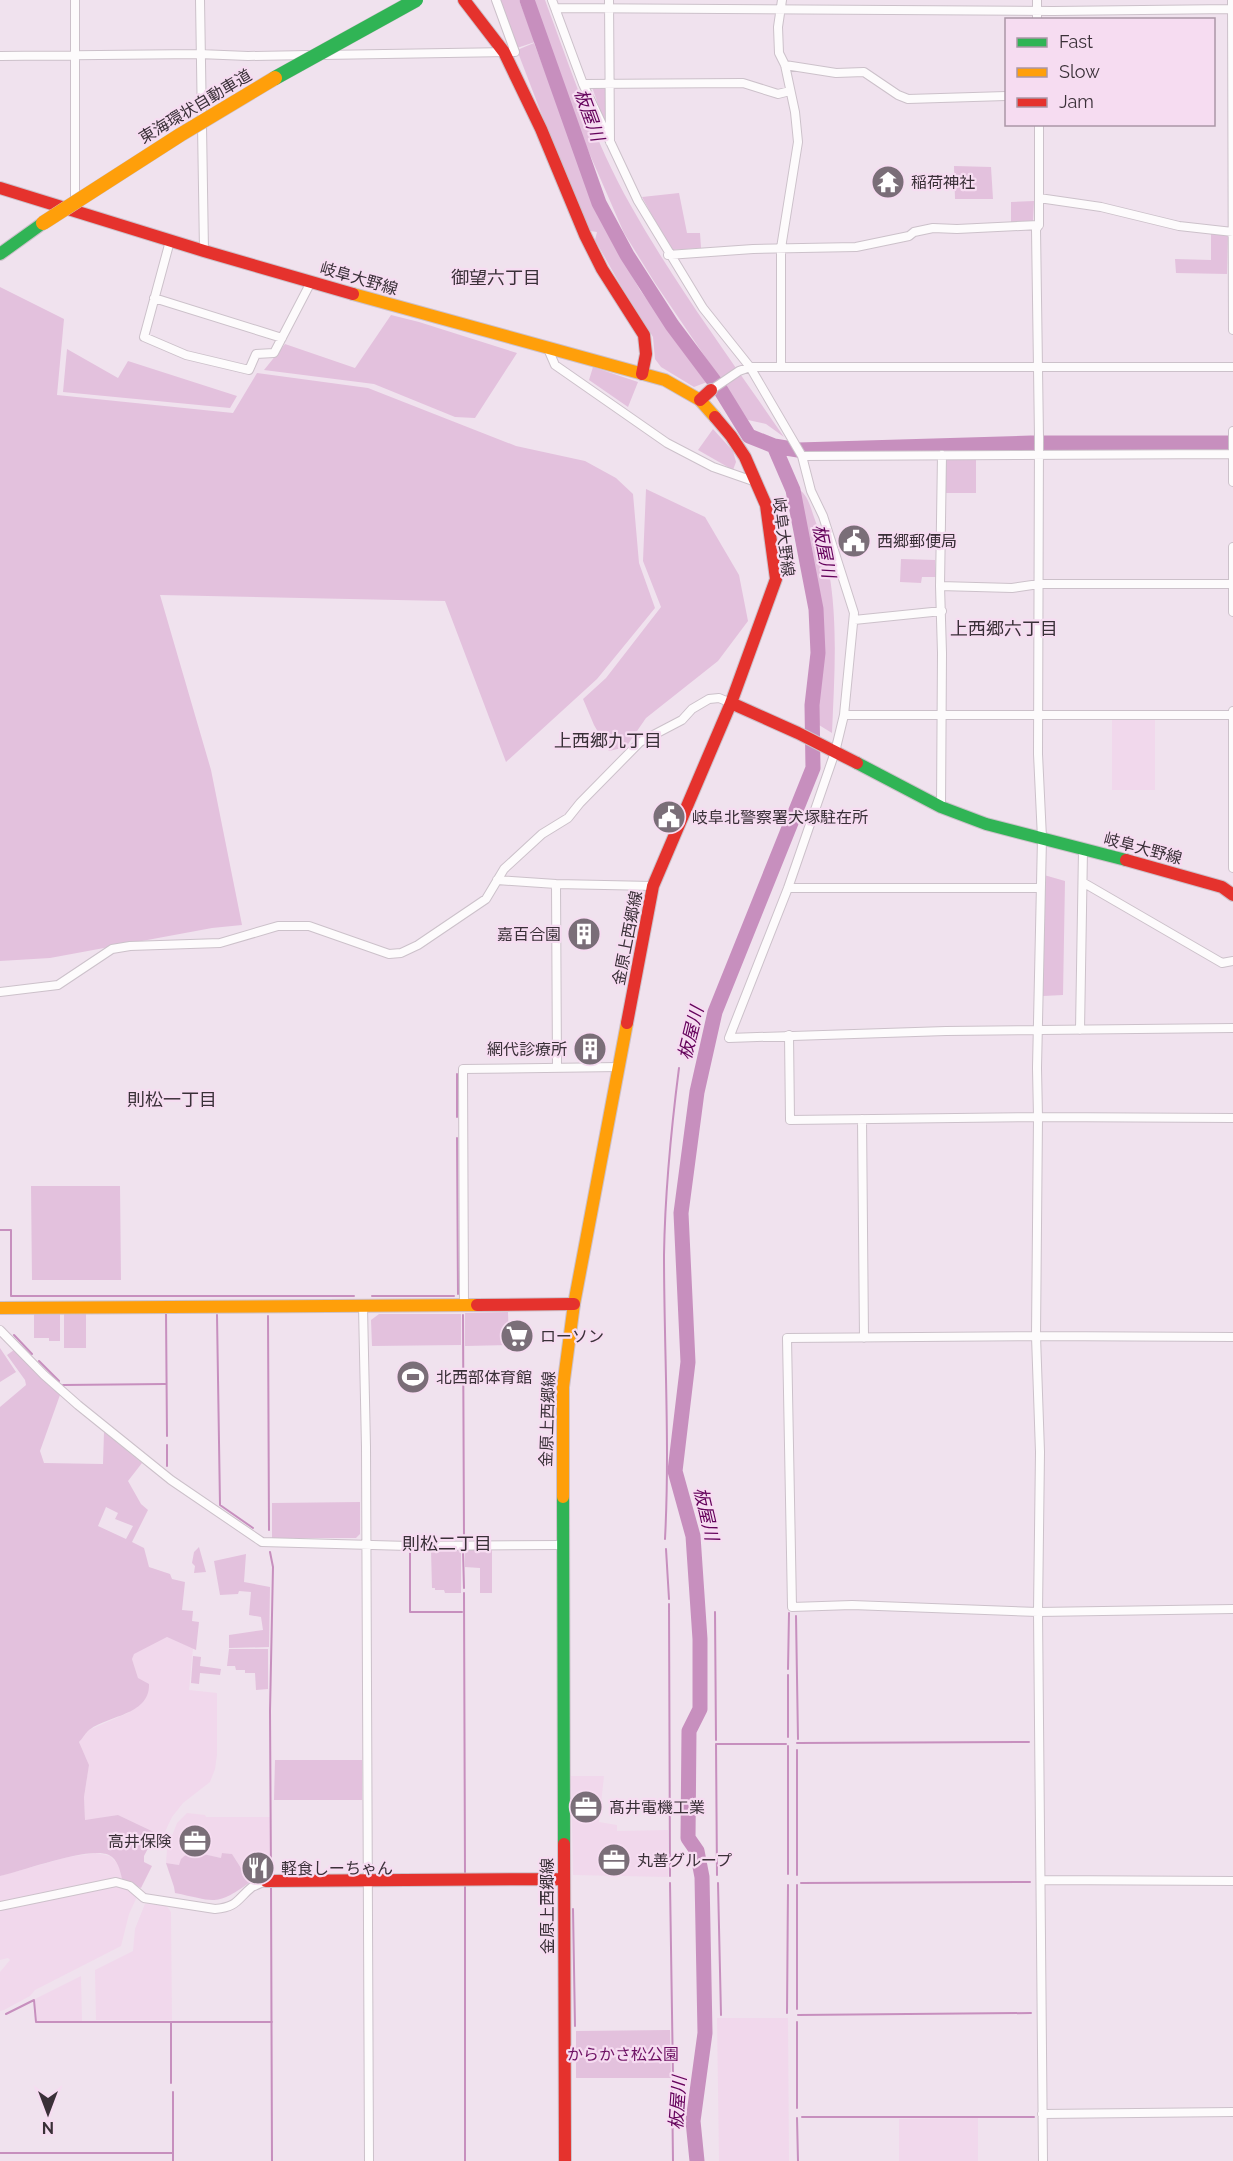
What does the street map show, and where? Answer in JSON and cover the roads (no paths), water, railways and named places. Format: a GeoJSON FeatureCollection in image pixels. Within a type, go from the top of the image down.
{"type":"FeatureCollection","features":[{"type":"Feature","properties":{"kind":"main road","name":"東海環状自動車道"},"geometry":{"type":"LineString","coordinates":[[0,254],[43,223],[218,111],[416,0]]}},
{"type":"Feature","properties":{"kind":"main road"},"geometry":{"type":"LineString","coordinates":[[464,0],[504,52],[537,119],[585,235],[602,269],[644,335],[646,358],[642,374]]}},
{"type":"Feature","properties":{"kind":"main road","name":"岐阜大野線"},"geometry":{"type":"LineString","coordinates":[[0,188],[311,282],[665,380],[700,400],[745,456],[757,482],[766,505],[776,579],[731,703],[833,750],[941,807],[986,824],[1222,887],[1233,895]]}},
{"type":"Feature","properties":{"kind":"main road"},"geometry":{"type":"LineString","coordinates":[[700,400],[711,390]]}},
{"type":"Feature","properties":{"kind":"main road","name":"金原上西郷線"},"geometry":{"type":"LineString","coordinates":[[565,2161],[563,1387],[574,1304],[653,886],[731,703]]}},
{"type":"Feature","properties":{"kind":"main road"},"geometry":{"type":"LineString","coordinates":[[0,1308],[171,1305],[363,1307],[574,1304]]}},
{"type":"Feature","properties":{"kind":"main road"},"geometry":{"type":"LineString","coordinates":[[271,1881],[563,1879]]}},
{"type":"Feature","properties":{"kind":"street"},"geometry":{"type":"LineString","coordinates":[[75,0],[75,212]]}},
{"type":"Feature","properties":{"kind":"street"},"geometry":{"type":"LineString","coordinates":[[200,0],[199,54],[204,251]]}},
{"type":"Feature","properties":{"kind":"street"},"geometry":{"type":"LineString","coordinates":[[0,56],[199,54],[248,56],[515,52],[496,0]]}},
{"type":"Feature","properties":{"kind":"street"},"geometry":{"type":"LineString","coordinates":[[1037,0],[1037,15]]}},
{"type":"Feature","properties":{"kind":"street"},"geometry":{"type":"LineString","coordinates":[[1232,0],[1233,330]]}},
{"type":"Feature","properties":{"kind":"street"},"geometry":{"type":"LineString","coordinates":[[1232,9],[1037,15],[782,4],[554,4],[583,84],[638,201],[703,308],[750,367],[802,456],[811,491],[823,516],[854,613],[844,715],[788,888],[729,1038],[946,1031],[1233,1028]]}},
{"type":"Feature","properties":{"kind":"street"},"geometry":{"type":"LineString","coordinates":[[609,4],[610,145]]}},
{"type":"Feature","properties":{"kind":"street"},"geometry":{"type":"LineString","coordinates":[[781,367],[781,248],[798,142],[795,112],[785,65],[779,53],[778,27],[782,4]]}},
{"type":"Feature","properties":{"kind":"street"},"geometry":{"type":"LineString","coordinates":[[785,65],[836,73],[864,72],[898,95],[908,99],[1005,96]]}},
{"type":"Feature","properties":{"kind":"street"},"geometry":{"type":"LineString","coordinates":[[583,84],[743,83],[778,94],[790,91]]}},
{"type":"Feature","properties":{"kind":"street"},"geometry":{"type":"LineString","coordinates":[[1039,126],[1039,225],[1036,229],[1039,438],[1038,754],[1042,838],[1039,888],[1036,1336],[1040,1452],[1038,1612],[1043,2161]]}},
{"type":"Feature","properties":{"kind":"street"},"geometry":{"type":"LineString","coordinates":[[1039,198],[1101,207],[1179,226],[1233,232]]}},
{"type":"Feature","properties":{"kind":"street"},"geometry":{"type":"LineString","coordinates":[[669,255],[781,248],[856,247],[909,236],[914,232],[933,228],[1039,225]]}},
{"type":"Feature","properties":{"kind":"street"},"geometry":{"type":"LineString","coordinates":[[170,241],[144,337],[186,355],[249,370],[256,354],[274,353],[311,282]]}},
{"type":"Feature","properties":{"kind":"street"},"geometry":{"type":"LineString","coordinates":[[154,298],[282,338]]}},
{"type":"Feature","properties":{"kind":"street"},"geometry":{"type":"LineString","coordinates":[[548,349],[555,365],[667,443],[713,467],[757,482]]}},
{"type":"Feature","properties":{"kind":"street"},"geometry":{"type":"LineString","coordinates":[[711,390],[739,371],[750,367],[1233,367]]}},
{"type":"Feature","properties":{"kind":"street"},"geometry":{"type":"LineString","coordinates":[[1233,431],[1233,482]]}},
{"type":"Feature","properties":{"kind":"street"},"geometry":{"type":"LineString","coordinates":[[802,456],[1233,452]]}},
{"type":"Feature","properties":{"kind":"street"},"geometry":{"type":"LineString","coordinates":[[941,807],[942,455]]}},
{"type":"Feature","properties":{"kind":"street"},"geometry":{"type":"LineString","coordinates":[[1233,548],[1233,612]]}},
{"type":"Feature","properties":{"kind":"street"},"geometry":{"type":"LineString","coordinates":[[940,586],[1012,588],[1039,584],[1233,584]]}},
{"type":"Feature","properties":{"kind":"street"},"geometry":{"type":"LineString","coordinates":[[854,620],[942,611]]}},
{"type":"Feature","properties":{"kind":"street"},"geometry":{"type":"LineString","coordinates":[[0,992],[58,985],[112,949],[130,946],[220,943],[278,926],[309,926],[388,954],[401,953],[418,945],[486,899],[504,869],[527,846],[568,818],[640,742],[682,720],[692,709],[709,699],[718,698],[731,703]]}},
{"type":"Feature","properties":{"kind":"street"},"geometry":{"type":"LineString","coordinates":[[1233,711],[1233,868]]}},
{"type":"Feature","properties":{"kind":"street"},"geometry":{"type":"LineString","coordinates":[[844,715],[1233,715]]}},
{"type":"Feature","properties":{"kind":"street"},"geometry":{"type":"LineString","coordinates":[[1080,1030],[1083,850]]}},
{"type":"Feature","properties":{"kind":"street"},"geometry":{"type":"LineString","coordinates":[[497,880],[653,886]]}},
{"type":"Feature","properties":{"kind":"street"},"geometry":{"type":"LineString","coordinates":[[1084,882],[1222,963],[1233,961]]}},
{"type":"Feature","properties":{"kind":"street"},"geometry":{"type":"LineString","coordinates":[[556,884],[557,1068]]}},
{"type":"Feature","properties":{"kind":"street"},"geometry":{"type":"LineString","coordinates":[[788,888],[1039,888]]}},
{"type":"Feature","properties":{"kind":"street"},"geometry":{"type":"LineString","coordinates":[[789,1035],[790,1120],[1038,1117],[1233,1118]]}},
{"type":"Feature","properties":{"kind":"street"},"geometry":{"type":"LineString","coordinates":[[464,1306],[463,1069],[619,1067]]}},
{"type":"Feature","properties":{"kind":"street"},"geometry":{"type":"LineString","coordinates":[[862,1119],[864,1338]]}},
{"type":"Feature","properties":{"kind":"street"},"geometry":{"type":"LineString","coordinates":[[363,1307],[369,2161]]}},
{"type":"Feature","properties":{"kind":"street"},"geometry":{"type":"LineString","coordinates":[[0,1330],[44,1375],[78,1405],[171,1480],[262,1542],[366,1545],[562,1545]]}},
{"type":"Feature","properties":{"kind":"street"},"geometry":{"type":"LineString","coordinates":[[1233,1337],[787,1338],[792,1608],[852,1605],[1038,1612],[1233,1609]]}},
{"type":"Feature","properties":{"kind":"street"},"geometry":{"type":"LineString","coordinates":[[1041,1880],[1233,1881]]}},
{"type":"Feature","properties":{"kind":"street"},"geometry":{"type":"LineString","coordinates":[[0,1906],[116,1882],[130,1886],[144,1898],[216,1909],[234,1904],[252,1888],[271,1881]]}},
{"type":"Feature","properties":{"kind":"street"},"geometry":{"type":"LineString","coordinates":[[1042,2114],[1233,2112]]}},
{"type":"Feature","properties":{"kind":"waterway","name":"板屋川"},"geometry":{"type":"LineString","coordinates":[[527,0],[599,203],[627,255],[672,325],[720,389],[749,436],[774,446],[798,450],[1031,443],[1233,443]]}},
{"type":"Feature","properties":{"kind":"waterway","name":"板屋川"},"geometry":{"type":"LineString","coordinates":[[697,2161],[693,2121],[705,2033],[702,1877],[697,1851],[688,1838],[689,1731],[700,1709],[700,1639],[693,1536],[675,1471],[688,1362],[681,1213],[697,1092],[715,1012],[813,768],[812,705],[818,653],[816,609],[793,490],[774,446]]}},
{"type":"Feature","properties":{"kind":"waterway"},"geometry":{"type":"LineString","coordinates":[[665,1539],[667,1468],[664,1255],[669,1161],[679,1068]]}},
{"type":"Feature","properties":{"kind":"waterway"},"geometry":{"type":"LineString","coordinates":[[457,1074],[457,1117]]}},
{"type":"Feature","properties":{"kind":"waterway"},"geometry":{"type":"LineString","coordinates":[[457,1138],[458,1294]]}},
{"type":"Feature","properties":{"kind":"waterway"},"geometry":{"type":"LineString","coordinates":[[0,1230],[11,1230],[11,1296],[354,1296]]}},
{"type":"Feature","properties":{"kind":"waterway"},"geometry":{"type":"LineString","coordinates":[[372,1296],[454,1296]]}},
{"type":"Feature","properties":{"kind":"waterway"},"geometry":{"type":"LineString","coordinates":[[166,1312],[167,1436]]}},
{"type":"Feature","properties":{"kind":"waterway"},"geometry":{"type":"LineString","coordinates":[[217,1315],[220,1505],[253,1528]]}},
{"type":"Feature","properties":{"kind":"waterway"},"geometry":{"type":"LineString","coordinates":[[463,1315],[464,1538]]}},
{"type":"Feature","properties":{"kind":"waterway"},"geometry":{"type":"LineString","coordinates":[[268,1316],[269,1530]]}},
{"type":"Feature","properties":{"kind":"waterway"},"geometry":{"type":"LineString","coordinates":[[14,1335],[32,1354]]}},
{"type":"Feature","properties":{"kind":"waterway"},"geometry":{"type":"LineString","coordinates":[[39,1361],[59,1381]]}},
{"type":"Feature","properties":{"kind":"waterway"},"geometry":{"type":"LineString","coordinates":[[63,1385],[165,1384]]}},
{"type":"Feature","properties":{"kind":"waterway"},"geometry":{"type":"LineString","coordinates":[[167,1445],[167,1466]]}},
{"type":"Feature","properties":{"kind":"waterway"},"geometry":{"type":"LineString","coordinates":[[666,1549],[669,1599]]}},
{"type":"Feature","properties":{"kind":"waterway"},"geometry":{"type":"LineString","coordinates":[[463,1550],[464,1588]]}},
{"type":"Feature","properties":{"kind":"waterway"},"geometry":{"type":"LineString","coordinates":[[410,1551],[410,1612],[462,1612]]}},
{"type":"Feature","properties":{"kind":"waterway"},"geometry":{"type":"LineString","coordinates":[[270,1552],[273,1567],[270,1711],[271,1875]]}},
{"type":"Feature","properties":{"kind":"waterway"},"geometry":{"type":"LineString","coordinates":[[464,1593],[465,1873]]}},
{"type":"Feature","properties":{"kind":"waterway"},"geometry":{"type":"LineString","coordinates":[[669,1604],[670,1876]]}},
{"type":"Feature","properties":{"kind":"waterway"},"geometry":{"type":"LineString","coordinates":[[715,1612],[716,1740]]}},
{"type":"Feature","properties":{"kind":"waterway"},"geometry":{"type":"LineString","coordinates":[[788,1669],[789,1613]]}},
{"type":"Feature","properties":{"kind":"waterway"},"geometry":{"type":"LineString","coordinates":[[796,1616],[798,1739]]}},
{"type":"Feature","properties":{"kind":"waterway"},"geometry":{"type":"LineString","coordinates":[[788,1675],[788,1737]]}},
{"type":"Feature","properties":{"kind":"waterway"},"geometry":{"type":"LineString","coordinates":[[797,1743],[1029,1742]]}},
{"type":"Feature","properties":{"kind":"waterway"},"geometry":{"type":"LineString","coordinates":[[717,1875],[716,1744],[786,1744]]}},
{"type":"Feature","properties":{"kind":"waterway"},"geometry":{"type":"LineString","coordinates":[[788,1746],[788,1874]]}},
{"type":"Feature","properties":{"kind":"waterway"},"geometry":{"type":"LineString","coordinates":[[797,1750],[797,1875]]}},
{"type":"Feature","properties":{"kind":"waterway"},"geometry":{"type":"LineString","coordinates":[[801,1883],[1030,1882]]}},
{"type":"Feature","properties":{"kind":"waterway"},"geometry":{"type":"LineString","coordinates":[[670,1883],[673,2077]]}},
{"type":"Feature","properties":{"kind":"waterway"},"geometry":{"type":"LineString","coordinates":[[718,1883],[721,2015]]}},
{"type":"Feature","properties":{"kind":"waterway"},"geometry":{"type":"LineString","coordinates":[[271,1884],[272,2161]]}},
{"type":"Feature","properties":{"kind":"waterway"},"geometry":{"type":"LineString","coordinates":[[787,2013],[788,1885]]}},
{"type":"Feature","properties":{"kind":"waterway"},"geometry":{"type":"LineString","coordinates":[[797,1885],[797,2009]]}},
{"type":"Feature","properties":{"kind":"waterway"},"geometry":{"type":"LineString","coordinates":[[465,1886],[465,2161]]}},
{"type":"Feature","properties":{"kind":"waterway"},"geometry":{"type":"LineString","coordinates":[[573,1909],[575,2026]]}},
{"type":"Feature","properties":{"kind":"waterway"},"geometry":{"type":"LineString","coordinates":[[6,2014],[34,2000],[36,2022],[272,2022]]}},
{"type":"Feature","properties":{"kind":"waterway"},"geometry":{"type":"LineString","coordinates":[[798,2015],[1031,2013]]}},
{"type":"Feature","properties":{"kind":"waterway"},"geometry":{"type":"LineString","coordinates":[[171,2022],[171,2083]]}},
{"type":"Feature","properties":{"kind":"waterway"},"geometry":{"type":"LineString","coordinates":[[797,2022],[797,2108]]}},
{"type":"Feature","properties":{"kind":"waterway"},"geometry":{"type":"LineString","coordinates":[[672,2080],[673,2161]]}},
{"type":"Feature","properties":{"kind":"waterway"},"geometry":{"type":"LineString","coordinates":[[173,2092],[173,2161]]}},
{"type":"Feature","properties":{"kind":"waterway"},"geometry":{"type":"LineString","coordinates":[[802,2117],[1034,2117]]}},
{"type":"Feature","properties":{"kind":"waterway"},"geometry":{"type":"LineString","coordinates":[[797,2118],[798,2161]]}},
{"type":"Feature","properties":{"kind":"waterway"},"geometry":{"type":"LineString","coordinates":[[0,2153],[173,2153]]}},
{"type":"Feature","properties":{"kind":"place","name":"稲荷神社"},"geometry":{"type":"Point","coordinates":[888,182]}},
{"type":"Feature","properties":{"kind":"place","name":"西郷郵便局"},"geometry":{"type":"Point","coordinates":[854,541]}},
{"type":"Feature","properties":{"kind":"place","name":"岐阜北警察署犬塚駐在所"},"geometry":{"type":"Point","coordinates":[669,817]}},
{"type":"Feature","properties":{"kind":"place","name":"嘉百合園"},"geometry":{"type":"Point","coordinates":[584,934]}},
{"type":"Feature","properties":{"kind":"place","name":"網代診療所"},"geometry":{"type":"Point","coordinates":[590,1049]}},
{"type":"Feature","properties":{"kind":"place","name":"ローソン"},"geometry":{"type":"Point","coordinates":[517,1336]}},
{"type":"Feature","properties":{"kind":"place","name":"北西部体育館"},"geometry":{"type":"Point","coordinates":[413,1377]}},
{"type":"Feature","properties":{"kind":"place","name":"髙井電機工業"},"geometry":{"type":"Point","coordinates":[586,1807]}},
{"type":"Feature","properties":{"kind":"place","name":"高井保険"},"geometry":{"type":"Point","coordinates":[195,1841]}},
{"type":"Feature","properties":{"kind":"place","name":"丸善グループ"},"geometry":{"type":"Point","coordinates":[614,1860]}},
{"type":"Feature","properties":{"kind":"place","name":"軽食しーちゃん"},"geometry":{"type":"Point","coordinates":[258,1868]}},
{"type":"Feature","properties":{"kind":"district","name":"御望六丁目"},"geometry":{"type":"Point","coordinates":[496,278]}},
{"type":"Feature","properties":{"kind":"district","name":"上西郷六丁目"},"geometry":{"type":"Point","coordinates":[1004,629]}},
{"type":"Feature","properties":{"kind":"district","name":"上西郷九丁目"},"geometry":{"type":"Point","coordinates":[608,741]}},
{"type":"Feature","properties":{"kind":"district","name":"則松一丁目"},"geometry":{"type":"Point","coordinates":[172,1100]}},
{"type":"Feature","properties":{"kind":"district","name":"則松二丁目"},"geometry":{"type":"Point","coordinates":[447,1544]}},
{"type":"Feature","properties":{"kind":"park label","name":"からかさ松公園"},"geometry":{"type":"Point","coordinates":[623,2054]}}]}
